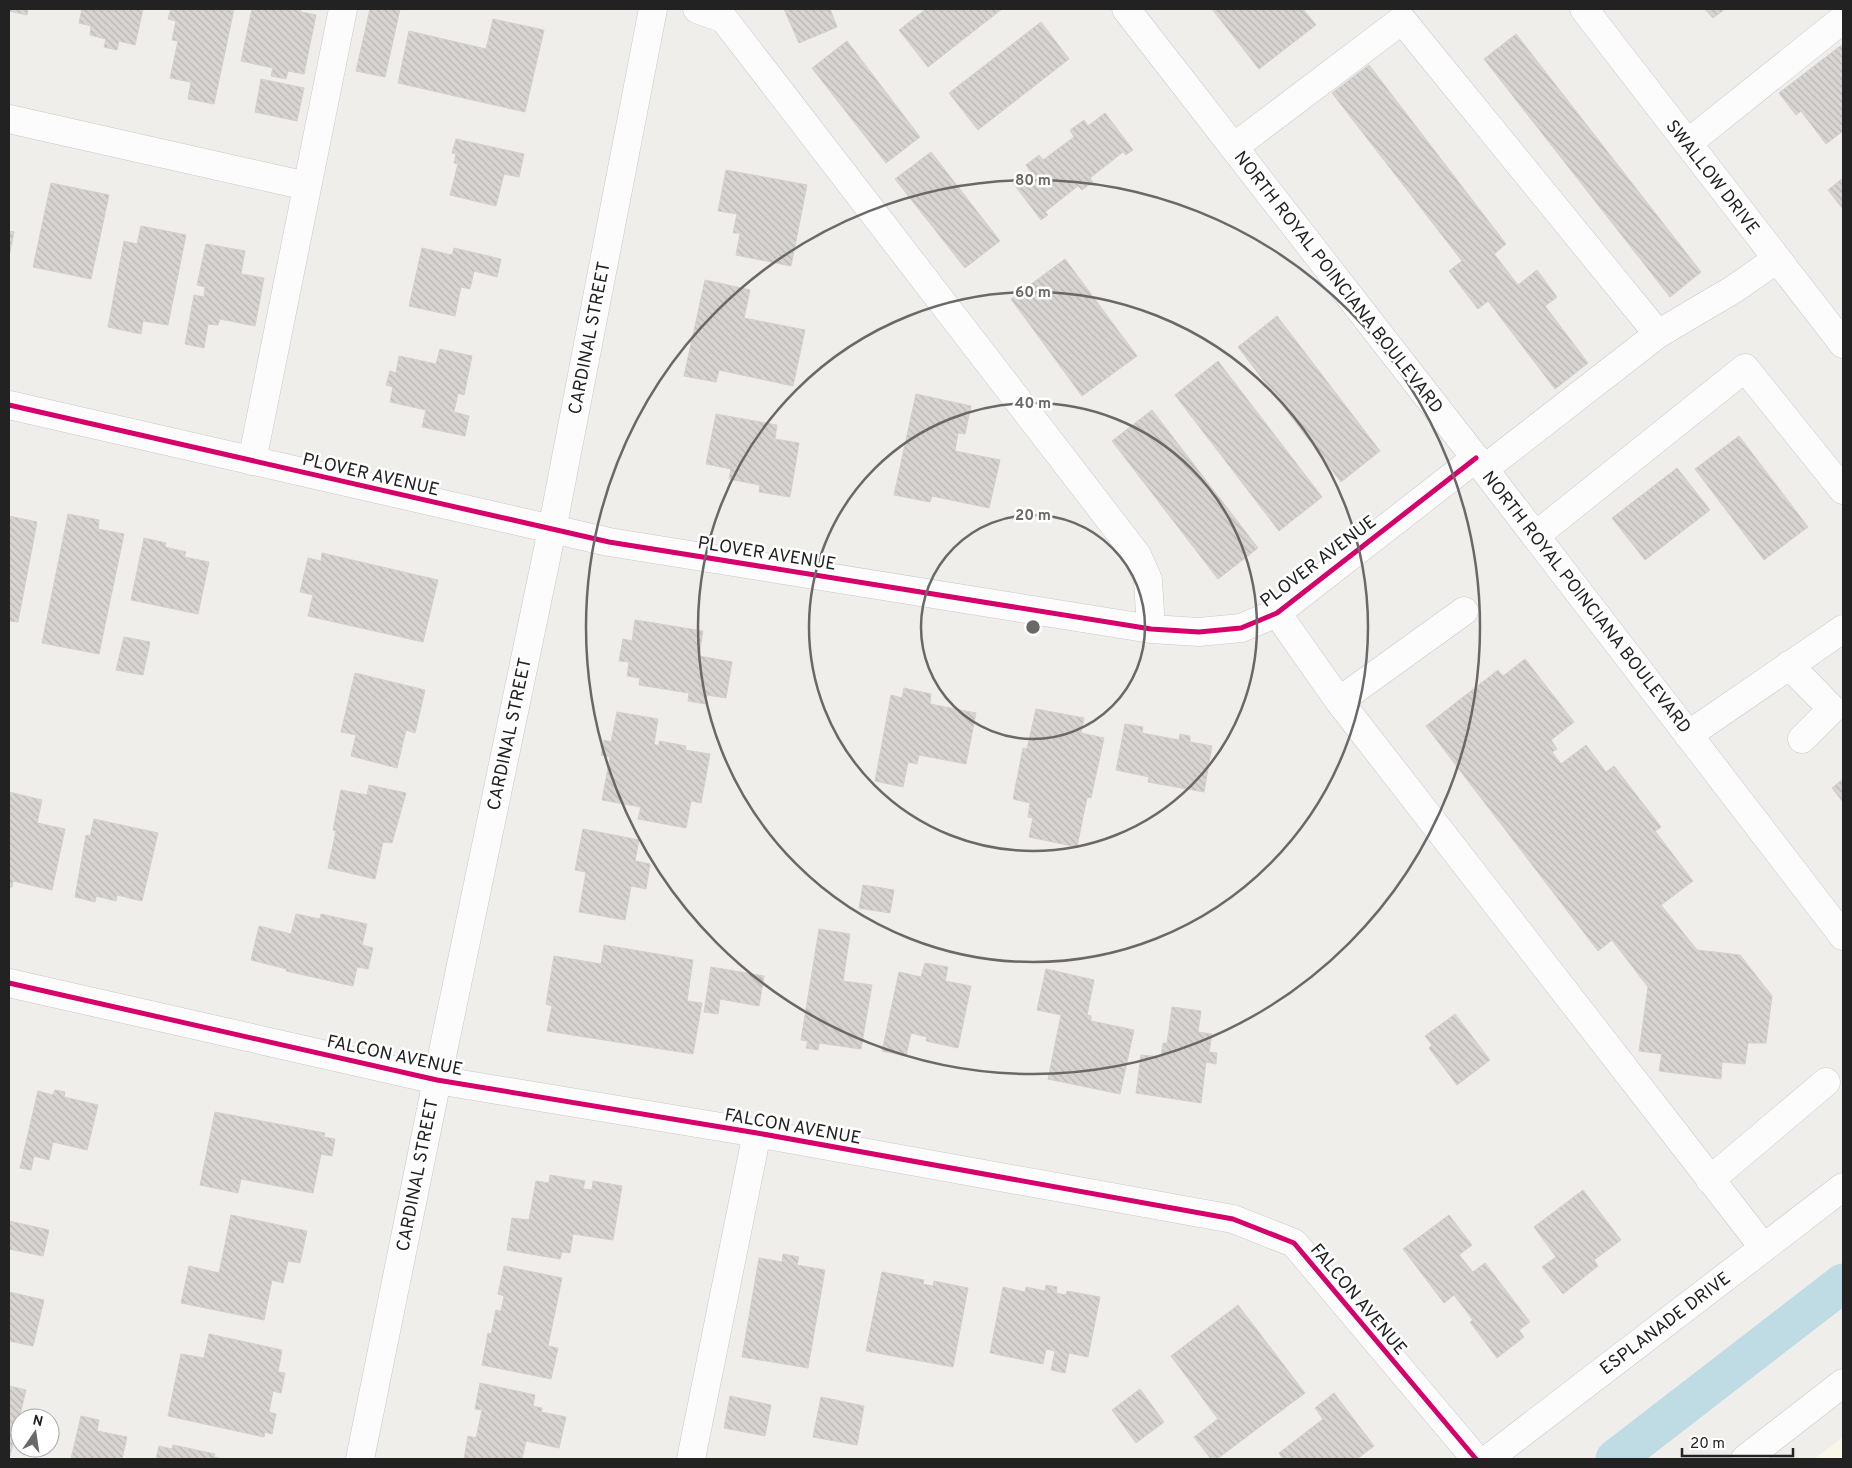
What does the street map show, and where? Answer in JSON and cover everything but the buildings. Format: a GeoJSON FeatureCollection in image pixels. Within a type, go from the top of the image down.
{"type":"FeatureCollection","features":[{"type":"Feature","properties":{"kind":"street"},"geometry":{"type":"LineString","coordinates":[[252,461],[343,9]]}},
{"type":"Feature","properties":{"kind":"street","name":"CARDINAL STREET"},"geometry":{"type":"LineString","coordinates":[[360,1459],[552,530],[653,9]]}},
{"type":"Feature","properties":{"kind":"street"},"geometry":{"type":"LineString","coordinates":[[697,9],[724,19],[1137,555],[1148,580],[1150,629]]}},
{"type":"Feature","properties":{"kind":"street","name":"NORTH ROYAL POINCIANA BOULEVARD"},"geometry":{"type":"LineString","coordinates":[[1126,9],[1480,464],[1843,936]]}},
{"type":"Feature","properties":{"kind":"street","name":"SWALLOW DRIVE"},"geometry":{"type":"LineString","coordinates":[[1584,9],[1843,344]]}},
{"type":"Feature","properties":{"kind":"street"},"geometry":{"type":"LineString","coordinates":[[1234,147],[1408,14],[1658,334]]}},
{"type":"Feature","properties":{"kind":"street"},"geometry":{"type":"LineString","coordinates":[[1688,143],[1843,19]]}},
{"type":"Feature","properties":{"kind":"street"},"geometry":{"type":"LineString","coordinates":[[9,119],[307,186]]}},
{"type":"Feature","properties":{"kind":"street","name":"PLOVER AVENUE"},"geometry":{"type":"LineString","coordinates":[[9,405],[619,544],[1150,629],[1199,632],[1241,628],[1277,613],[1658,334],[1734,289],[1777,259]]}},
{"type":"Feature","properties":{"kind":"street"},"geometry":{"type":"LineString","coordinates":[[1535,536],[1745,368],[1843,490]]}},
{"type":"Feature","properties":{"kind":"street"},"geometry":{"type":"LineString","coordinates":[[1339,701],[1464,610]]}},
{"type":"Feature","properties":{"kind":"street"},"geometry":{"type":"LineString","coordinates":[[1277,613],[1339,701],[1764,1248]]}},
{"type":"Feature","properties":{"kind":"street"},"geometry":{"type":"LineString","coordinates":[[1688,735],[1843,629]]}},
{"type":"Feature","properties":{"kind":"street"},"geometry":{"type":"LineString","coordinates":[[1790,665],[1832,709],[1802,739]]}},
{"type":"Feature","properties":{"kind":"street","name":"FALCON AVENUE"},"geometry":{"type":"LineString","coordinates":[[9,983],[437,1080],[757,1133],[1233,1219],[1294,1243],[1476,1459]]}},
{"type":"Feature","properties":{"kind":"street"},"geometry":{"type":"LineString","coordinates":[[1710,1180],[1826,1082]]}},
{"type":"Feature","properties":{"kind":"street"},"geometry":{"type":"LineString","coordinates":[[691,1459],[757,1133]]}},
{"type":"Feature","properties":{"kind":"street","name":"ESPLANADE DRIVE"},"geometry":{"type":"LineString","coordinates":[[1488,1459],[1843,1188]]}},
{"type":"Feature","properties":{"kind":"street"},"geometry":{"type":"LineString","coordinates":[[1745,1459],[1843,1383]]}},
{"type":"Feature","properties":{"kind":"shaded area"},"geometry":{"type":"Polygon","coordinates":[[[1843,1437],[1843,1459],[1814,1459],[1843,1437]]]}},
{"type":"Feature","properties":{"kind":"waterway"},"geometry":{"type":"LineString","coordinates":[[1615,1459],[1843,1283]]}},
{"type":"Feature","properties":{"kind":"cycle path"},"geometry":{"type":"LineString","coordinates":[[9,405],[609,542],[1151,629],[1199,632],[1241,628],[1277,613],[1476,458]]}},
{"type":"Feature","properties":{"kind":"cycle path"},"geometry":{"type":"LineString","coordinates":[[9,983],[437,1080],[757,1133],[1233,1219],[1294,1243],[1476,1459]]}}]}
